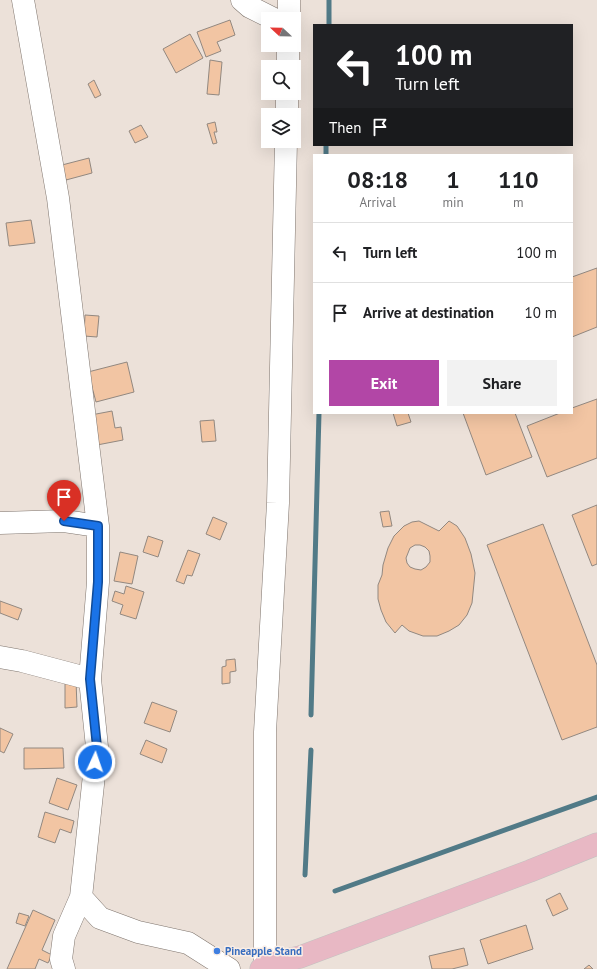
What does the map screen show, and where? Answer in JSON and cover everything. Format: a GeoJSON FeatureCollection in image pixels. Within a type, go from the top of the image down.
{"type":"FeatureCollection","features":[{"type":"Feature","properties":{"kind":"main road"},"geometry":{"type":"LineString","coordinates":[[263,967],[308,954],[530,871],[597,844]]}},
{"type":"Feature","properties":{"kind":"street"},"geometry":{"type":"LineString","coordinates":[[23,0],[58,198],[98,526],[98,582],[90,679],[97,747],[81,897],[64,936],[61,959],[64,969]]}},
{"type":"Feature","properties":{"kind":"street"},"geometry":{"type":"LineString","coordinates":[[242,0],[250,7],[261,12]]}},
{"type":"Feature","properties":{"kind":"street"},"geometry":{"type":"LineString","coordinates":[[289,12],[290,0]]}},
{"type":"Feature","properties":{"kind":"street"},"geometry":{"type":"LineString","coordinates":[[263,967],[265,732],[278,503],[286,148]]}},
{"type":"Feature","properties":{"kind":"street"},"geometry":{"type":"LineString","coordinates":[[0,523],[64,521],[98,526]]}},
{"type":"Feature","properties":{"kind":"street"},"geometry":{"type":"LineString","coordinates":[[0,657],[22,661],[90,679]]}},
{"type":"Feature","properties":{"kind":"street"},"geometry":{"type":"LineString","coordinates":[[81,897],[100,918],[138,932],[188,943],[229,969]]}},
{"type":"Feature","properties":{"kind":"building"},"geometry":{"type":"Polygon","coordinates":[[[230,20],[235,35],[217,42],[221,51],[206,57],[197,32],[230,20]]]}},
{"type":"Feature","properties":{"kind":"building"},"geometry":{"type":"Polygon","coordinates":[[[190,34],[203,58],[176,73],[163,49],[190,34]]]}},
{"type":"Feature","properties":{"kind":"building"},"geometry":{"type":"Polygon","coordinates":[[[210,60],[222,62],[219,95],[207,94],[210,60]]]}},
{"type":"Feature","properties":{"kind":"building"},"geometry":{"type":"Polygon","coordinates":[[[94,80],[101,95],[95,98],[88,84],[94,80]]]}},
{"type":"Feature","properties":{"kind":"building"},"geometry":{"type":"Polygon","coordinates":[[[215,122],[217,132],[214,132],[217,143],[213,144],[207,124],[215,122]]]}},
{"type":"Feature","properties":{"kind":"building"},"geometry":{"type":"Polygon","coordinates":[[[141,125],[148,137],[135,143],[129,131],[141,125]]]}},
{"type":"Feature","properties":{"kind":"building"},"geometry":{"type":"Polygon","coordinates":[[[89,158],[92,173],[66,180],[62,165],[89,158]]]}},
{"type":"Feature","properties":{"kind":"building"},"geometry":{"type":"Polygon","coordinates":[[[31,220],[35,243],[9,246],[6,223],[31,220]]]}},
{"type":"Feature","properties":{"kind":"building"},"geometry":{"type":"Polygon","coordinates":[[[597,268],[597,327],[573,337],[573,277],[597,268]]]}},
{"type":"Feature","properties":{"kind":"building"},"geometry":{"type":"Polygon","coordinates":[[[85,315],[99,316],[97,337],[84,336],[85,315]]]}},
{"type":"Feature","properties":{"kind":"building"},"geometry":{"type":"Polygon","coordinates":[[[127,362],[134,392],[96,402],[88,372],[127,362]]]}},
{"type":"Feature","properties":{"kind":"building"},"geometry":{"type":"Polygon","coordinates":[[[597,399],[597,458],[547,477],[527,426],[557,414],[573,414],[573,408],[597,399]]]}},
{"type":"Feature","properties":{"kind":"building"},"geometry":{"type":"Polygon","coordinates":[[[112,411],[115,428],[121,427],[123,440],[97,445],[91,415],[112,411]]]}},
{"type":"Feature","properties":{"kind":"building"},"geometry":{"type":"Polygon","coordinates":[[[393,414],[408,414],[411,422],[397,426],[393,414]]]}},
{"type":"Feature","properties":{"kind":"building"},"geometry":{"type":"Polygon","coordinates":[[[463,414],[515,414],[532,457],[486,475],[463,414]]]}},
{"type":"Feature","properties":{"kind":"building"},"geometry":{"type":"Polygon","coordinates":[[[214,420],[216,441],[202,442],[200,421],[214,420]]]}},
{"type":"Feature","properties":{"kind":"building"},"geometry":{"type":"Polygon","coordinates":[[[597,505],[597,564],[592,566],[572,515],[597,505]]]}},
{"type":"Feature","properties":{"kind":"building"},"geometry":{"type":"Polygon","coordinates":[[[389,511],[392,526],[383,527],[380,512],[389,511]]]}},
{"type":"Feature","properties":{"kind":"building"},"geometry":{"type":"Polygon","coordinates":[[[213,517],[227,523],[220,540],[206,534],[213,517]]]}},
{"type":"Feature","properties":{"kind":"building"},"geometry":{"type":"Polygon","coordinates":[[[419,521],[439,531],[449,521],[457,526],[465,538],[471,554],[475,573],[472,603],[467,615],[459,625],[437,636],[423,636],[409,631],[402,625],[395,633],[386,622],[378,599],[378,585],[382,575],[388,548],[394,536],[404,526],[412,522],[419,521]],[[415,545],[410,548],[406,558],[410,567],[421,570],[430,562],[430,556],[429,551],[420,545],[415,545]]]}},
{"type":"Feature","properties":{"kind":"building"},"geometry":{"type":"Polygon","coordinates":[[[543,524],[597,665],[597,727],[562,740],[487,545],[543,524]]]}},
{"type":"Feature","properties":{"kind":"building"},"geometry":{"type":"Polygon","coordinates":[[[148,536],[163,541],[158,557],[143,552],[148,536]]]}},
{"type":"Feature","properties":{"kind":"building"},"geometry":{"type":"Polygon","coordinates":[[[188,550],[200,554],[192,576],[187,575],[184,584],[176,581],[188,550]]]}},
{"type":"Feature","properties":{"kind":"building"},"geometry":{"type":"Polygon","coordinates":[[[120,552],[138,556],[132,584],[114,581],[120,552]]]}},
{"type":"Feature","properties":{"kind":"building"},"geometry":{"type":"Polygon","coordinates":[[[126,586],[144,592],[136,619],[120,614],[123,605],[112,601],[115,591],[124,594],[126,586]]]}},
{"type":"Feature","properties":{"kind":"building"},"geometry":{"type":"Polygon","coordinates":[[[0,601],[22,609],[18,620],[0,613],[0,601]]]}},
{"type":"Feature","properties":{"kind":"building"},"geometry":{"type":"Polygon","coordinates":[[[235,659],[236,671],[230,672],[230,683],[222,684],[222,667],[226,666],[226,660],[235,659]]]}},
{"type":"Feature","properties":{"kind":"building"},"geometry":{"type":"Polygon","coordinates":[[[65,681],[76,681],[77,707],[65,708],[65,681]]]}},
{"type":"Feature","properties":{"kind":"building"},"geometry":{"type":"Polygon","coordinates":[[[152,702],[177,711],[170,732],[144,723],[152,702]]]}},
{"type":"Feature","properties":{"kind":"building"},"geometry":{"type":"Polygon","coordinates":[[[0,728],[13,734],[4,753],[0,751],[0,728]]]}},
{"type":"Feature","properties":{"kind":"building"},"geometry":{"type":"Polygon","coordinates":[[[146,740],[167,749],[162,763],[140,754],[146,740]]]}},
{"type":"Feature","properties":{"kind":"building"},"geometry":{"type":"Polygon","coordinates":[[[24,748],[63,748],[64,768],[24,769],[24,748]]]}},
{"type":"Feature","properties":{"kind":"building"},"geometry":{"type":"Polygon","coordinates":[[[57,778],[77,785],[68,810],[49,803],[57,778]]]}},
{"type":"Feature","properties":{"kind":"building"},"geometry":{"type":"Polygon","coordinates":[[[45,812],[74,821],[71,833],[60,829],[55,843],[38,837],[45,812]]]}},
{"type":"Feature","properties":{"kind":"building"},"geometry":{"type":"Polygon","coordinates":[[[560,893],[568,909],[553,916],[546,900],[560,893]]]}},
{"type":"Feature","properties":{"kind":"building"},"geometry":{"type":"Polygon","coordinates":[[[33,910],[55,920],[42,950],[52,955],[48,963],[39,959],[35,969],[7,969],[33,910]]]}},
{"type":"Feature","properties":{"kind":"building"},"geometry":{"type":"Polygon","coordinates":[[[19,913],[29,916],[25,926],[16,923],[19,913]]]}},
{"type":"Feature","properties":{"kind":"building"},"geometry":{"type":"Polygon","coordinates":[[[526,925],[533,949],[488,964],[480,940],[526,925]]]}},
{"type":"Feature","properties":{"kind":"building"},"geometry":{"type":"Polygon","coordinates":[[[464,948],[468,965],[452,969],[432,969],[429,956],[464,948]]]}},
{"type":"Feature","properties":{"kind":"building"},"geometry":{"type":"Polygon","coordinates":[[[589,965],[593,969],[584,969],[589,965]]]}},
{"type":"Feature","properties":{"kind":"waterway"},"geometry":{"type":"LineString","coordinates":[[329,0],[329,24]]}},
{"type":"Feature","properties":{"kind":"waterway"},"geometry":{"type":"LineString","coordinates":[[326,146],[326,154]]}},
{"type":"Feature","properties":{"kind":"waterway"},"geometry":{"type":"LineString","coordinates":[[311,715],[319,414]]}},
{"type":"Feature","properties":{"kind":"waterway"},"geometry":{"type":"LineString","coordinates":[[305,875],[311,750]]}},
{"type":"Feature","properties":{"kind":"waterway"},"geometry":{"type":"LineString","coordinates":[[335,891],[597,797]]}},
{"type":"Feature","properties":{"kind":"place","name":"Pineapple Stand"},"geometry":{"type":"Point","coordinates":[217,951]}},
{"type":"Feature","properties":{"kind":"route"},"geometry":{"type":"LineString","coordinates":[[64,521],[98,526],[98,582],[90,679],[97,747],[95,762]]}}]}
